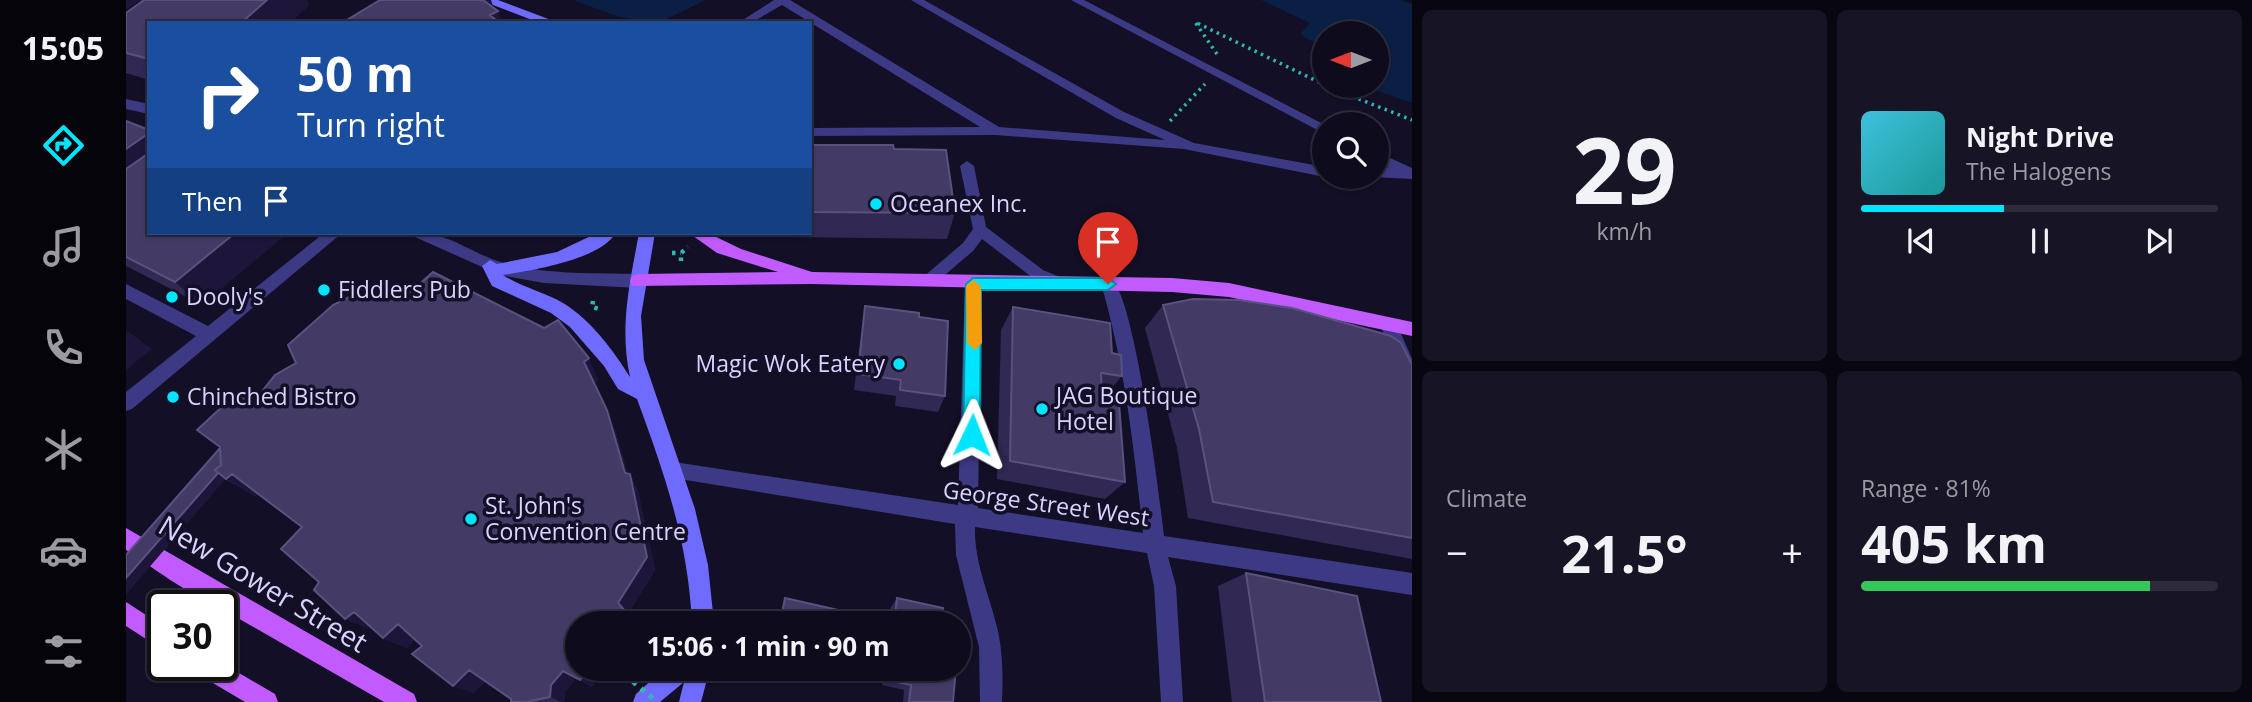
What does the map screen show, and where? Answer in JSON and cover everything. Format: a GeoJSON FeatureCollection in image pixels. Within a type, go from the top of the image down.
{"type":"FeatureCollection","features":[{"type":"Feature","properties":{"kind":"main road"},"geometry":{"type":"LineString","coordinates":[[486,0],[548,21]]}},
{"type":"Feature","properties":{"kind":"main road"},"geometry":{"type":"LineString","coordinates":[[605,235],[556,259],[495,268],[498,281],[557,308],[576,322],[610,361],[624,383],[645,394]]}},
{"type":"Feature","properties":{"kind":"main road"},"geometry":{"type":"LineString","coordinates":[[647,235],[632,318],[633,346],[645,394],[674,471],[692,535],[702,611]]}},
{"type":"Feature","properties":{"kind":"main road"},"geometry":{"type":"LineString","coordinates":[[693,239],[730,253],[784,265],[811,278]]}},
{"type":"Feature","properties":{"kind":"main road"},"geometry":{"type":"LineString","coordinates":[[638,281],[811,278],[973,284],[1171,285],[1229,290],[1412,329]]}},
{"type":"Feature","properties":{"kind":"main road","name":"New Gower Street"},"geometry":{"type":"LineString","coordinates":[[126,537],[202,586],[406,702]]}},
{"type":"Feature","properties":{"kind":"main road"},"geometry":{"type":"LineString","coordinates":[[126,613],[147,628]]}},
{"type":"Feature","properties":{"kind":"main road"},"geometry":{"type":"LineString","coordinates":[[231,681],[267,702]]}},
{"type":"Feature","properties":{"kind":"main road"},"geometry":{"type":"LineString","coordinates":[[644,702],[666,681]]}},
{"type":"Feature","properties":{"kind":"main road"},"geometry":{"type":"LineString","coordinates":[[690,702],[696,681]]}},
{"type":"Feature","properties":{"kind":"street"},"geometry":{"type":"LineString","coordinates":[[126,104],[147,109]]}},
{"type":"Feature","properties":{"kind":"street"},"geometry":{"type":"LineString","coordinates":[[126,403],[332,235]]}},
{"type":"Feature","properties":{"kind":"street"},"geometry":{"type":"LineString","coordinates":[[425,235],[495,268],[544,277],[638,281]]}},
{"type":"Feature","properties":{"kind":"street"},"geometry":{"type":"LineString","coordinates":[[973,284],[970,498],[963,517],[968,571],[990,647],[991,702]]}},
{"type":"Feature","properties":{"kind":"street"},"geometry":{"type":"LineString","coordinates":[[1108,284],[1121,324],[1138,408],[1155,545],[1165,586],[1172,702]]}},
{"type":"Feature","properties":{"kind":"street"},"geometry":{"type":"LineString","coordinates":[[126,292],[209,334]]}},
{"type":"Feature","properties":{"kind":"street"},"geometry":{"type":"LineString","coordinates":[[1389,325],[1412,380]]}},
{"type":"Feature","properties":{"kind":"street","name":"George Street West"},"geometry":{"type":"LineString","coordinates":[[674,471],[1326,573],[1412,584]]}},
{"type":"Feature","properties":{"kind":"street"},"geometry":{"type":"LineString","coordinates":[[1326,573],[1333,599]]}},
{"type":"Feature","properties":{"kind":"lane"},"geometry":{"type":"LineString","coordinates":[[746,21],[782,0],[996,131]]}},
{"type":"Feature","properties":{"kind":"lane"},"geometry":{"type":"LineString","coordinates":[[916,0],[1121,115],[1191,147]]}},
{"type":"Feature","properties":{"kind":"lane"},"geometry":{"type":"LineString","coordinates":[[1076,0],[1312,123]]}},
{"type":"Feature","properties":{"kind":"lane"},"geometry":{"type":"LineString","coordinates":[[812,132],[996,131],[1191,147],[1312,170]]}},
{"type":"Feature","properties":{"kind":"lane"},"geometry":{"type":"LineString","coordinates":[[1389,163],[1410,173]]}},
{"type":"Feature","properties":{"kind":"lane"},"geometry":{"type":"LineString","coordinates":[[967,166],[980,230],[1038,274],[1062,284]]}},
{"type":"Feature","properties":{"kind":"lane"},"geometry":{"type":"LineString","coordinates":[[1389,173],[1410,173]]}},
{"type":"Feature","properties":{"kind":"lane"},"geometry":{"type":"LineString","coordinates":[[927,282],[964,251],[980,230]]}},
{"type":"Feature","properties":{"kind":"path"},"geometry":{"type":"LineString","coordinates":[[1356,98],[1412,120]]}},
{"type":"Feature","properties":{"kind":"path"},"geometry":{"type":"LineString","coordinates":[[681,261],[681,253],[693,239]]}},
{"type":"Feature","properties":{"kind":"path"},"geometry":{"type":"LineString","coordinates":[[672,253],[681,253]]}},
{"type":"Feature","properties":{"kind":"path"},"geometry":{"type":"LineString","coordinates":[[593,301],[592,307],[599,309]]}},
{"type":"Feature","properties":{"kind":"path"},"geometry":{"type":"LineString","coordinates":[[632,681],[657,702]]}},
{"type":"Feature","properties":{"kind":"water"},"geometry":{"type":"Polygon","coordinates":[[[573,0],[706,0],[662,21],[619,17],[573,0]]]}},
{"type":"Feature","properties":{"kind":"water"},"geometry":{"type":"Polygon","coordinates":[[[1261,0],[1401,0],[1412,4],[1412,103],[1390,95],[1390,21],[1312,21],[1312,41],[1301,33],[1310,23],[1261,0]]]}},
{"type":"Feature","properties":{"kind":"building"},"geometry":{"type":"Polygon","coordinates":[[[144,0],[267,0],[243,21],[147,21],[147,58],[126,53],[126,13],[144,0]]]}},
{"type":"Feature","properties":{"kind":"building"},"geometry":{"type":"Polygon","coordinates":[[[380,0],[483,0],[498,11],[490,15],[497,21],[345,21],[380,0]]]}},
{"type":"Feature","properties":{"kind":"building"},"geometry":{"type":"Polygon","coordinates":[[[126,121],[147,129],[147,134],[126,149],[126,121]]]}},
{"type":"Feature","properties":{"kind":"building"},"geometry":{"type":"Polygon","coordinates":[[[812,145],[893,145],[894,149],[946,150],[955,213],[812,212],[812,145]]]}},
{"type":"Feature","properties":{"kind":"building"},"geometry":{"type":"Polygon","coordinates":[[[147,154],[147,235],[233,235],[175,282],[126,257],[126,169],[147,154]]]}},
{"type":"Feature","properties":{"kind":"building","name":"St. John's Convention Centre"},"geometry":{"type":"Polygon","coordinates":[[[433,272],[544,328],[558,320],[589,358],[584,362],[607,410],[625,473],[630,474],[647,557],[618,603],[625,611],[565,611],[565,672],[563,671],[551,685],[550,697],[511,702],[511,699],[469,670],[453,686],[412,654],[422,646],[398,624],[383,638],[354,612],[345,619],[314,590],[319,582],[281,549],[302,527],[232,474],[226,479],[215,470],[221,465],[220,447],[197,430],[238,392],[259,395],[275,375],[296,363],[288,345],[333,305],[349,297],[367,296],[391,284],[413,290],[433,272]]]}},
{"type":"Feature","properties":{"kind":"building"},"geometry":{"type":"Polygon","coordinates":[[[1193,299],[1239,300],[1292,308],[1391,336],[1401,343],[1412,365],[1412,538],[1213,502],[1199,429],[1163,305],[1193,299]]]}},
{"type":"Feature","properties":{"kind":"building","name":"Magic Wok Eatery"},"geometry":{"type":"Polygon","coordinates":[[[865,306],[919,313],[919,317],[948,321],[945,396],[900,390],[901,380],[858,374],[865,306]]]}},
{"type":"Feature","properties":{"kind":"building","name":"JAG Boutique Hotel"},"geometry":{"type":"Polygon","coordinates":[[[1013,307],[1110,323],[1112,353],[1121,355],[1122,376],[1101,373],[1102,400],[1119,403],[1125,482],[1010,461],[1013,307]]]}},
{"type":"Feature","properties":{"kind":"building"},"geometry":{"type":"Polygon","coordinates":[[[220,448],[221,465],[215,470],[218,473],[126,578],[126,555],[220,448]]]}},
{"type":"Feature","properties":{"kind":"building"},"geometry":{"type":"Polygon","coordinates":[[[1246,573],[1357,596],[1381,702],[1265,702],[1246,573]]]}},
{"type":"Feature","properties":{"kind":"building"},"geometry":{"type":"Polygon","coordinates":[[[785,598],[842,611],[782,611],[785,598]]]}},
{"type":"Feature","properties":{"kind":"building"},"geometry":{"type":"Polygon","coordinates":[[[897,598],[943,608],[943,611],[895,611],[897,598]]]}},
{"type":"Feature","properties":{"kind":"building"},"geometry":{"type":"Polygon","coordinates":[[[892,681],[955,681],[953,702],[909,702],[911,685],[892,681]]]}},
{"type":"Feature","properties":{"kind":"slow traffic"},"geometry":{"type":"LineString","coordinates":[[973,286],[975,343]]}},
{"type":"Feature","properties":{"kind":"place","name":"Oceanex Inc."},"geometry":{"type":"Point","coordinates":[876,204]}},
{"type":"Feature","properties":{"kind":"place","name":"Fiddlers Pub"},"geometry":{"type":"Point","coordinates":[324,290]}},
{"type":"Feature","properties":{"kind":"place","name":"Dooly's"},"geometry":{"type":"Point","coordinates":[172,297]}},
{"type":"Feature","properties":{"kind":"place","name":"Magic Wok Eatery"},"geometry":{"type":"Point","coordinates":[899,364]}},
{"type":"Feature","properties":{"kind":"place","name":"Chinched Bistro"},"geometry":{"type":"Point","coordinates":[173,397]}},
{"type":"Feature","properties":{"kind":"place","name":"JAG Boutique Hotel"},"geometry":{"type":"Point","coordinates":[1042,409]}},
{"type":"Feature","properties":{"kind":"place","name":"St. John's Convention Centre"},"geometry":{"type":"Point","coordinates":[471,519]}},
{"type":"Feature","properties":{"kind":"route"},"geometry":{"type":"LineString","coordinates":[[972,435],[975,331],[973,284],[1108,284]]}}]}
